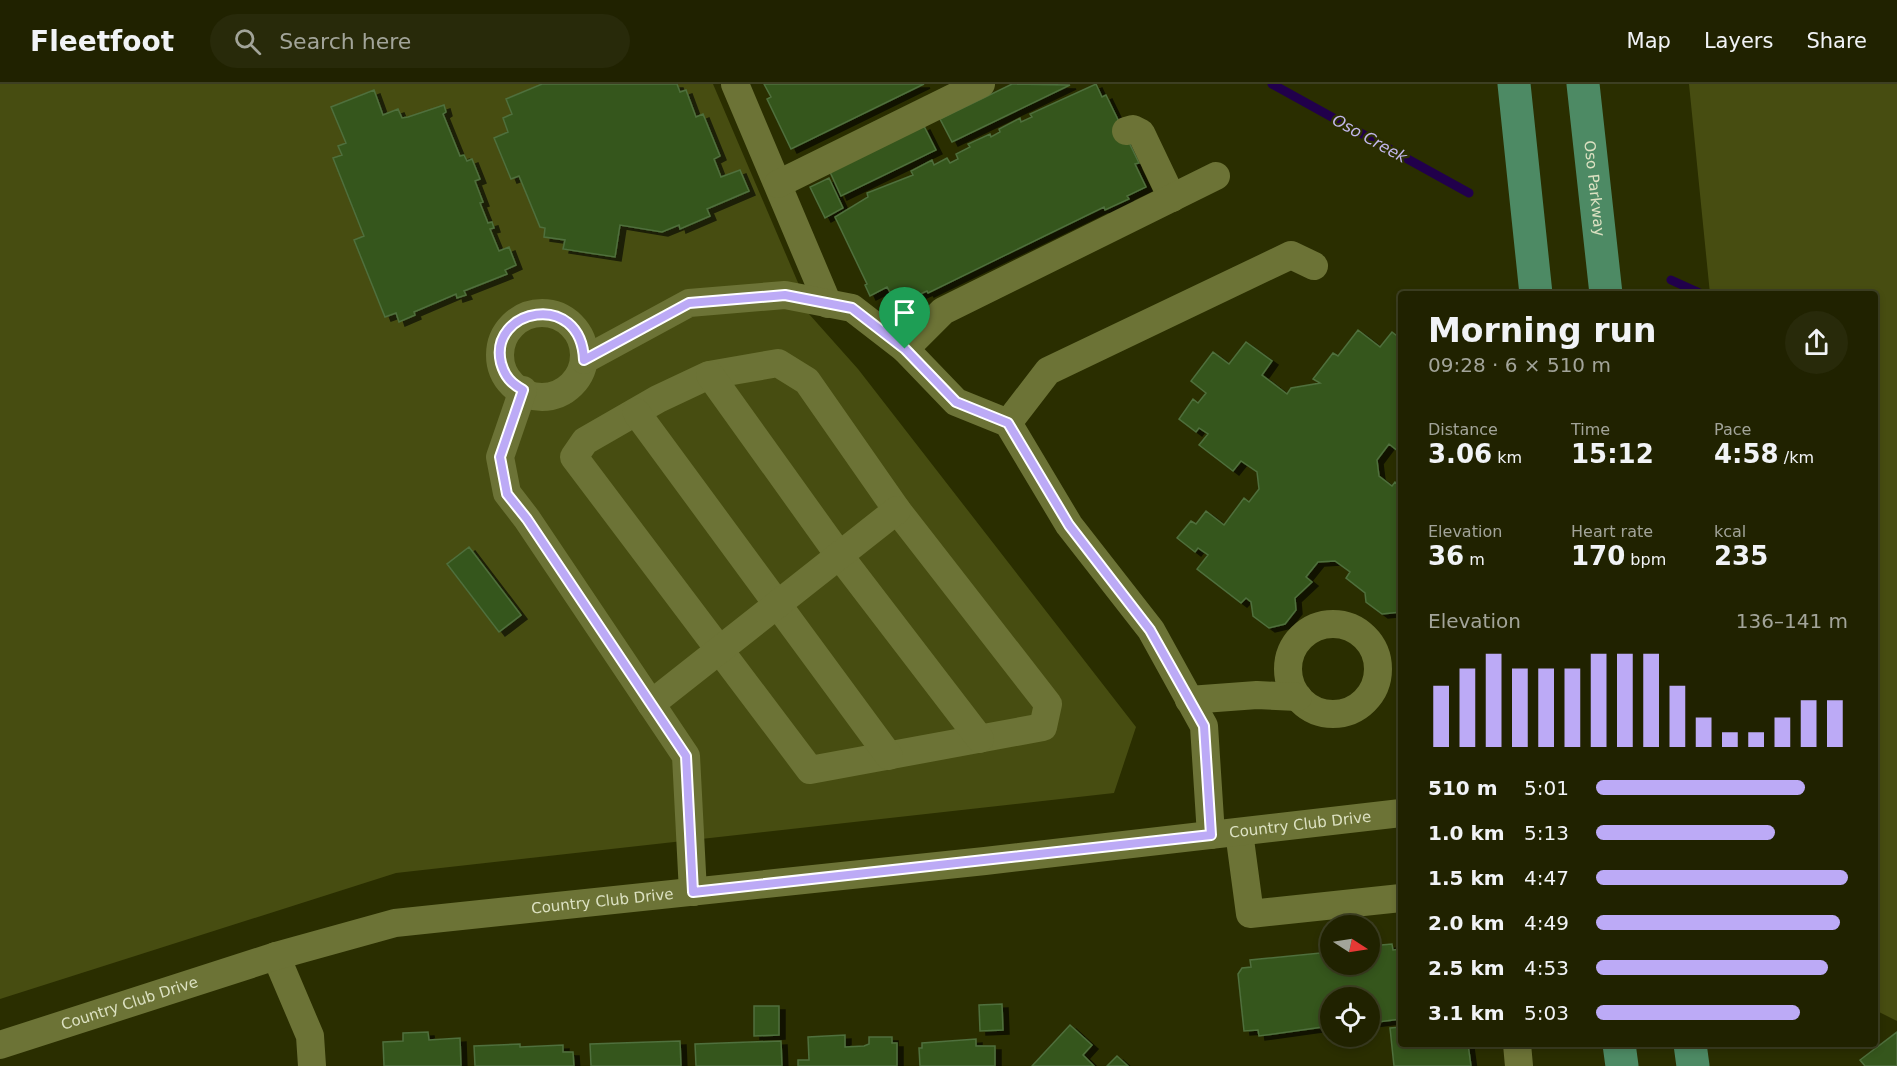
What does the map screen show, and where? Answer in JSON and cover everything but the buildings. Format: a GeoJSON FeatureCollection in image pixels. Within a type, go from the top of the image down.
{"type":"FeatureCollection","features":[{"type":"Feature","properties":{"kind":"main road"},"geometry":{"type":"LineString","coordinates":[[1514,84],[1536,291]]}},
{"type":"Feature","properties":{"kind":"main road","name":"Oso Parkway"},"geometry":{"type":"LineString","coordinates":[[1583,84],[1606,291]]}},
{"type":"Feature","properties":{"kind":"main road"},"geometry":{"type":"LineString","coordinates":[[1619,1047],[1622,1066]]}},
{"type":"Feature","properties":{"kind":"main road"},"geometry":{"type":"LineString","coordinates":[[1690,1047],[1692,1066]]}},
{"type":"Feature","properties":{"kind":"street"},"geometry":{"type":"LineString","coordinates":[[735,84],[828,304]]}},
{"type":"Feature","properties":{"kind":"street"},"geometry":{"type":"LineString","coordinates":[[778,184],[981,84]]}},
{"type":"Feature","properties":{"kind":"street"},"geometry":{"type":"LineString","coordinates":[[1126,131],[1133,129],[1140,133],[1172,198]]}},
{"type":"Feature","properties":{"kind":"street"},"geometry":{"type":"LineString","coordinates":[[905,349],[943,311],[1216,176]]}},
{"type":"Feature","properties":{"kind":"street"},"geometry":{"type":"LineString","coordinates":[[1008,423],[1048,371],[1291,255],[1314,266]]}},
{"type":"Feature","properties":{"kind":"street"},"geometry":{"type":"LineString","coordinates":[[584,360],[689,303],[785,295],[852,308],[905,349],[956,402],[1008,423],[1069,525],[1150,630],[1204,726],[1211,835]]}},
{"type":"Feature","properties":{"kind":"street"},"geometry":{"type":"LineString","coordinates":[[544,313],[558,316],[569,323],[578,334],[583,346],[584,360],[580,373],[561,393],[549,397],[535,396],[511,383],[504,372],[500,358],[502,344],[508,331],[517,321],[530,315],[544,313]]}},
{"type":"Feature","properties":{"kind":"street"},"geometry":{"type":"LineString","coordinates":[[778,363],[807,381],[897,510],[1048,704],[1043,728],[810,770],[718,651],[574,457],[585,441],[636,412],[710,375],[778,363]]}},
{"type":"Feature","properties":{"kind":"street"},"geometry":{"type":"LineString","coordinates":[[710,375],[839,555],[980,739]]}},
{"type":"Feature","properties":{"kind":"street"},"geometry":{"type":"LineString","coordinates":[[523,390],[500,457],[507,494],[527,519],[686,756],[693,892]]}},
{"type":"Feature","properties":{"kind":"street"},"geometry":{"type":"LineString","coordinates":[[636,412],[889,756]]}},
{"type":"Feature","properties":{"kind":"street"},"geometry":{"type":"LineString","coordinates":[[651,704],[897,510]]}},
{"type":"Feature","properties":{"kind":"street"},"geometry":{"type":"LineString","coordinates":[[1189,700],[1257,695],[1298,697]]}},
{"type":"Feature","properties":{"kind":"street","name":"Country Club Drive"},"geometry":{"type":"LineString","coordinates":[[0,1045],[276,956],[395,923],[1398,813]]}},
{"type":"Feature","properties":{"kind":"street"},"geometry":{"type":"LineString","coordinates":[[1239,832],[1250,914],[1398,898]]}},
{"type":"Feature","properties":{"kind":"street"},"geometry":{"type":"LineString","coordinates":[[276,956],[310,1036],[312,1066]]}},
{"type":"Feature","properties":{"kind":"street"},"geometry":{"type":"LineString","coordinates":[[1517,1047],[1519,1066]]}},
{"type":"Feature","properties":{"kind":"green space"},"geometry":{"type":"Polygon","coordinates":[[[0,84],[713,84],[799,285],[809,314],[858,369],[1136,727],[1114,793],[396,873],[0,999],[0,84]]]}},
{"type":"Feature","properties":{"kind":"green space"},"geometry":{"type":"Polygon","coordinates":[[[1689,84],[1897,84],[1897,1021],[1878,1012],[1878,291],[1710,291],[1689,84]]]}},
{"type":"Feature","properties":{"kind":"waterway","name":"Oso Creek"},"geometry":{"type":"LineString","coordinates":[[1272,84],[1469,193]]}},
{"type":"Feature","properties":{"kind":"waterway","name":"Oso Creek"},"geometry":{"type":"LineString","coordinates":[[1671,280],[1695,291]]}},
{"type":"Feature","properties":{"kind":"route"},"geometry":{"type":"LineString","coordinates":[[785,295],[852,308],[905,349],[956,402],[1008,423],[1069,525],[1150,630],[1204,726],[1211,835],[693,892],[686,756],[527,519],[507,494],[500,457],[523,390],[511,383],[504,372],[500,358],[502,344],[508,331],[517,321],[530,315],[544,313],[558,316],[569,323],[578,334],[583,346],[584,360],[689,303],[785,295]]}}]}
